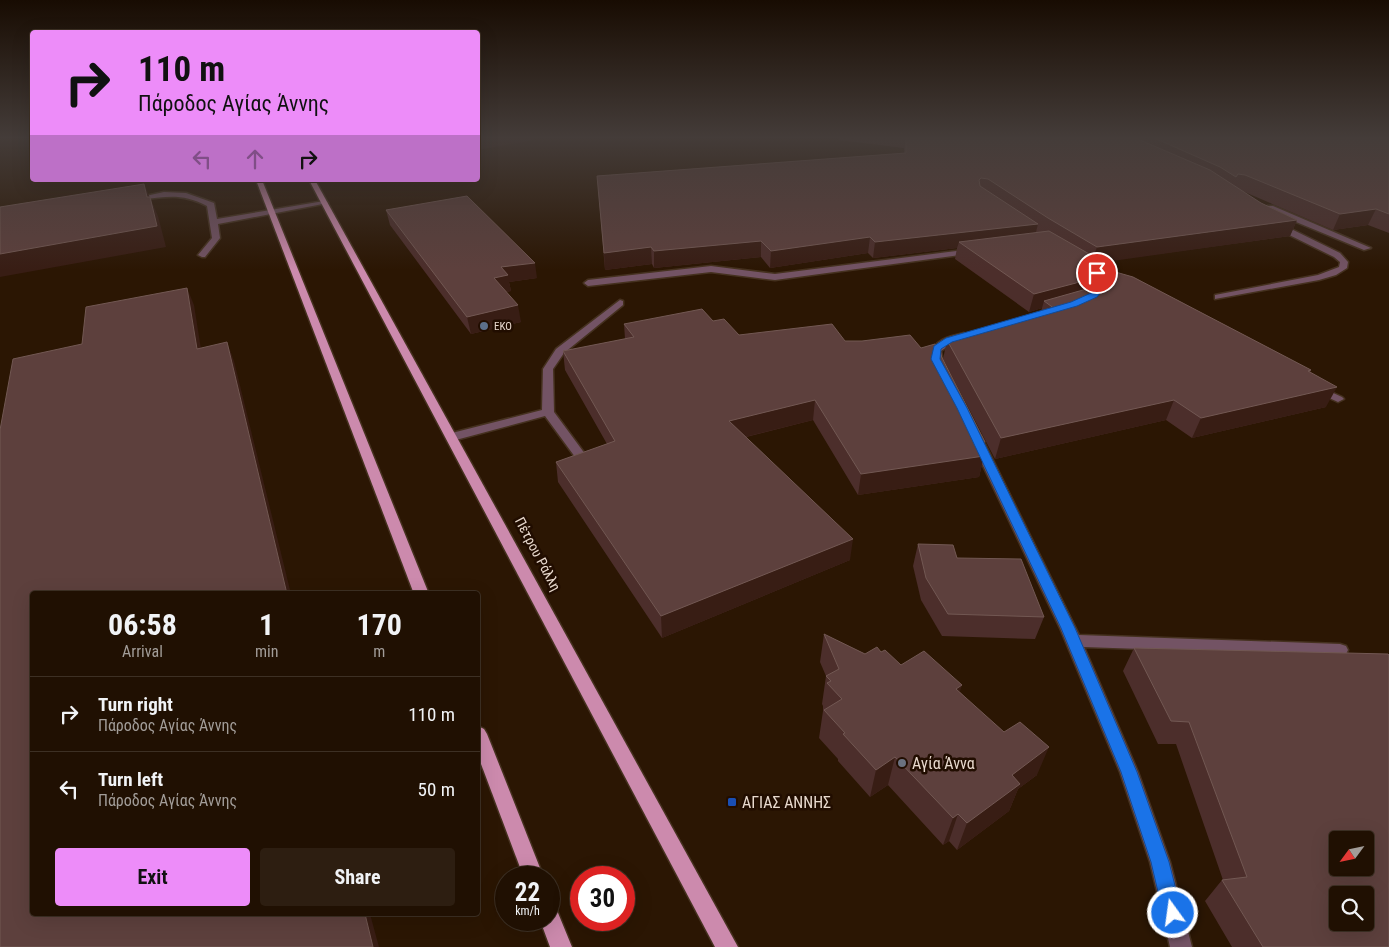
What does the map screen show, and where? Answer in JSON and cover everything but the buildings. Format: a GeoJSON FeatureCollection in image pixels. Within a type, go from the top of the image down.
{"type":"FeatureCollection","features":[{"type":"Feature","properties":{"kind":"main road"},"geometry":{"type":"LineString","coordinates":[[260,182],[421,591]]}},
{"type":"Feature","properties":{"kind":"main road","name":"Πέτρου Ράλλη"},"geometry":{"type":"LineString","coordinates":[[313,182],[727,947]]}},
{"type":"Feature","properties":{"kind":"main road"},"geometry":{"type":"LineString","coordinates":[[480,739],[529,866]]}},
{"type":"Feature","properties":{"kind":"main road"},"geometry":{"type":"LineString","coordinates":[[555,931],[561,947]]}},
{"type":"Feature","properties":{"kind":"street"},"geometry":{"type":"LineString","coordinates":[[145,197],[174,193],[191,194],[211,204],[216,238],[202,255]]}},
{"type":"Feature","properties":{"kind":"street"},"geometry":{"type":"LineString","coordinates":[[213,222],[324,203]]}},
{"type":"Feature","properties":{"kind":"street"},"geometry":{"type":"LineString","coordinates":[[1267,207],[1367,248]]}},
{"type":"Feature","properties":{"kind":"street"},"geometry":{"type":"LineString","coordinates":[[1218,298],[1333,274],[1343,268],[1344,262],[1337,255],[1267,220]]}},
{"type":"Feature","properties":{"kind":"street"},"geometry":{"type":"LineString","coordinates":[[588,283],[710,269],[775,277],[977,251]]}},
{"type":"Feature","properties":{"kind":"street"},"geometry":{"type":"LineString","coordinates":[[1076,260],[1097,273],[1106,283],[1099,291],[1083,300]]}},
{"type":"Feature","properties":{"kind":"street"},"geometry":{"type":"LineString","coordinates":[[582,458],[548,412],[548,369],[560,351],[620,303]]}},
{"type":"Feature","properties":{"kind":"street"},"geometry":{"type":"LineString","coordinates":[[944,374],[936,359],[937,348],[949,340],[978,332]]}},
{"type":"Feature","properties":{"kind":"street"},"geometry":{"type":"LineString","coordinates":[[1313,386],[1338,400]]}},
{"type":"Feature","properties":{"kind":"street"},"geometry":{"type":"LineString","coordinates":[[452,437],[548,412]]}},
{"type":"Feature","properties":{"kind":"street"},"geometry":{"type":"LineString","coordinates":[[970,425],[1073,641],[1129,772],[1160,862],[1181,947]]}},
{"type":"Feature","properties":{"kind":"street"},"geometry":{"type":"LineString","coordinates":[[1073,641],[1340,650]]}},
{"type":"Feature","properties":{"kind":"place","name":"EKO"},"geometry":{"type":"Point","coordinates":[484,326]}},
{"type":"Feature","properties":{"kind":"place","name":"Αγία Άννα"},"geometry":{"type":"Point","coordinates":[902,763]}},
{"type":"Feature","properties":{"kind":"place","name":"ΑΓΙΑΣ ΑΝΝΗΣ"},"geometry":{"type":"Point","coordinates":[732,802]}},
{"type":"Feature","properties":{"kind":"route"},"geometry":{"type":"LineString","coordinates":[[1097,273],[1101,277],[1102,286],[1094,295],[1074,304],[949,340],[937,348],[935,353],[936,359],[962,408],[1068,628],[1129,772],[1160,862],[1173,913]]}}]}
